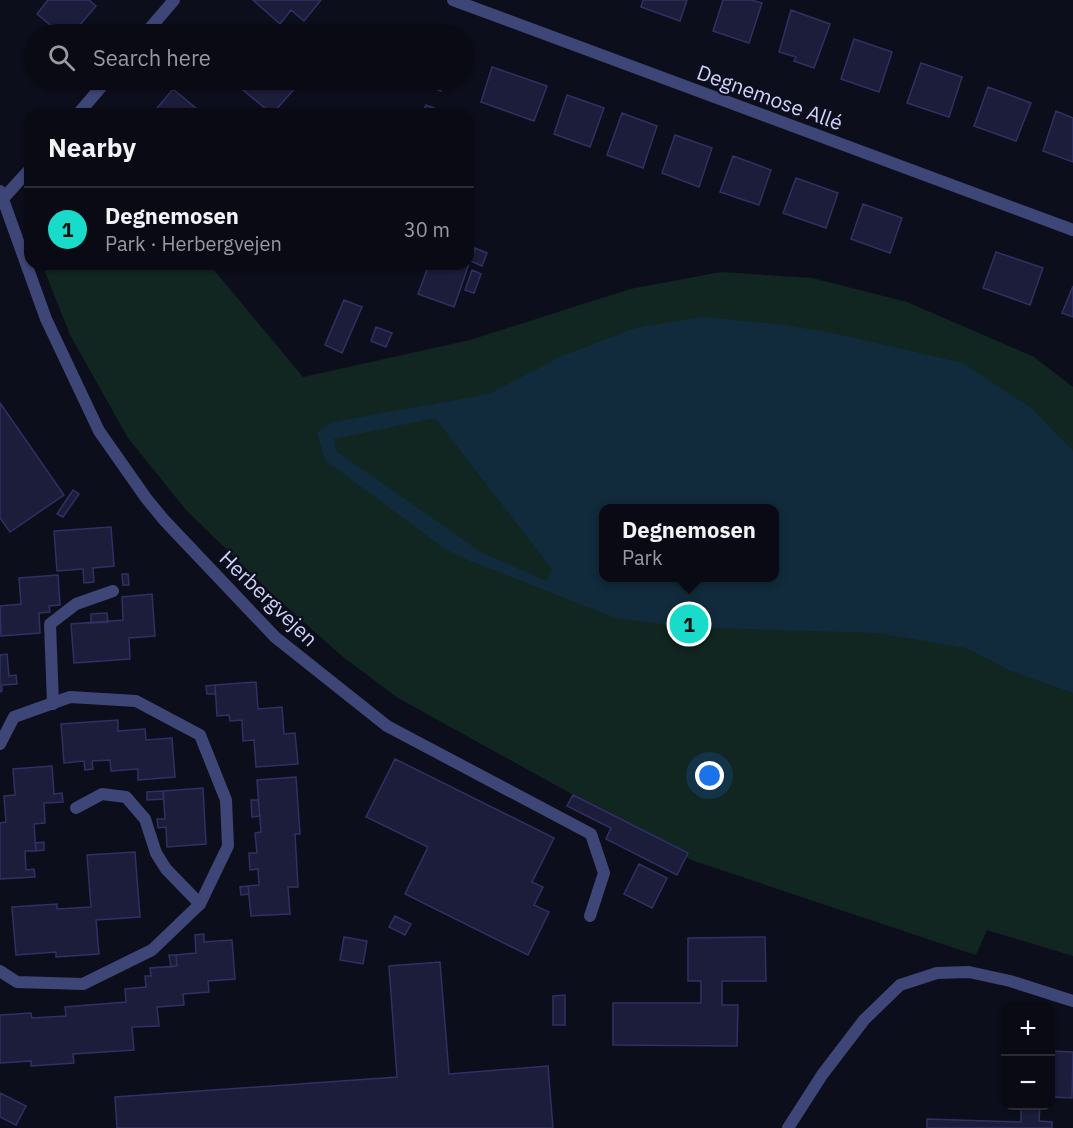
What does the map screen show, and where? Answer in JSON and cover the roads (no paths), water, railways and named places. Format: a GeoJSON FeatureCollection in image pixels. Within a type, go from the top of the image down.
{"type":"FeatureCollection","features":[{"type":"Feature","properties":{"kind":"street"},"geometry":{"type":"LineString","coordinates":[[154,24],[174,0]]}},
{"type":"Feature","properties":{"kind":"street","name":"Degnemose Allé"},"geometry":{"type":"LineString","coordinates":[[453,0],[1073,230]]}},
{"type":"Feature","properties":{"kind":"street"},"geometry":{"type":"LineString","coordinates":[[83,108],[98,90]]}},
{"type":"Feature","properties":{"kind":"street"},"geometry":{"type":"LineString","coordinates":[[1,197],[24,175]]}},
{"type":"Feature","properties":{"kind":"street","name":"Herbergvejen"},"geometry":{"type":"LineString","coordinates":[[1,197],[24,260]]}},
{"type":"Feature","properties":{"kind":"street","name":"Herbergvejen"},"geometry":{"type":"LineString","coordinates":[[28,270],[46,320],[99,431],[152,506],[275,637],[387,726],[591,834],[604,873],[590,916]]}},
{"type":"Feature","properties":{"kind":"street"},"geometry":{"type":"LineString","coordinates":[[53,704],[50,624],[76,604],[113,591]]}},
{"type":"Feature","properties":{"kind":"street"},"geometry":{"type":"LineString","coordinates":[[0,744],[14,717],[70,697],[136,701],[200,735],[226,800],[228,846],[200,904],[152,950],[83,984],[17,982],[0,971]]}},
{"type":"Feature","properties":{"kind":"street"},"geometry":{"type":"LineString","coordinates":[[76,808],[102,794],[126,797],[144,819],[156,853],[172,878],[200,904]]}},
{"type":"Feature","properties":{"kind":"street"},"geometry":{"type":"LineString","coordinates":[[788,1128],[822,1075],[864,1020],[900,985],[937,973],[969,972],[1010,981],[1073,1001]]}},
{"type":"Feature","properties":{"kind":"water"},"geometry":{"type":"Polygon","coordinates":[[[703,317],[786,325],[837,334],[963,363],[1031,408],[1073,451],[1073,693],[1009,670],[966,648],[878,633],[685,627],[616,618],[445,549],[325,460],[317,433],[333,422],[489,394],[564,355],[636,328],[703,317]],[[435,418],[334,439],[336,451],[481,552],[546,581],[552,569],[435,418]]]}},
{"type":"Feature","properties":{"kind":"place","name":"Degnemosen"},"geometry":{"type":"Point","coordinates":[689,624]}}]}
